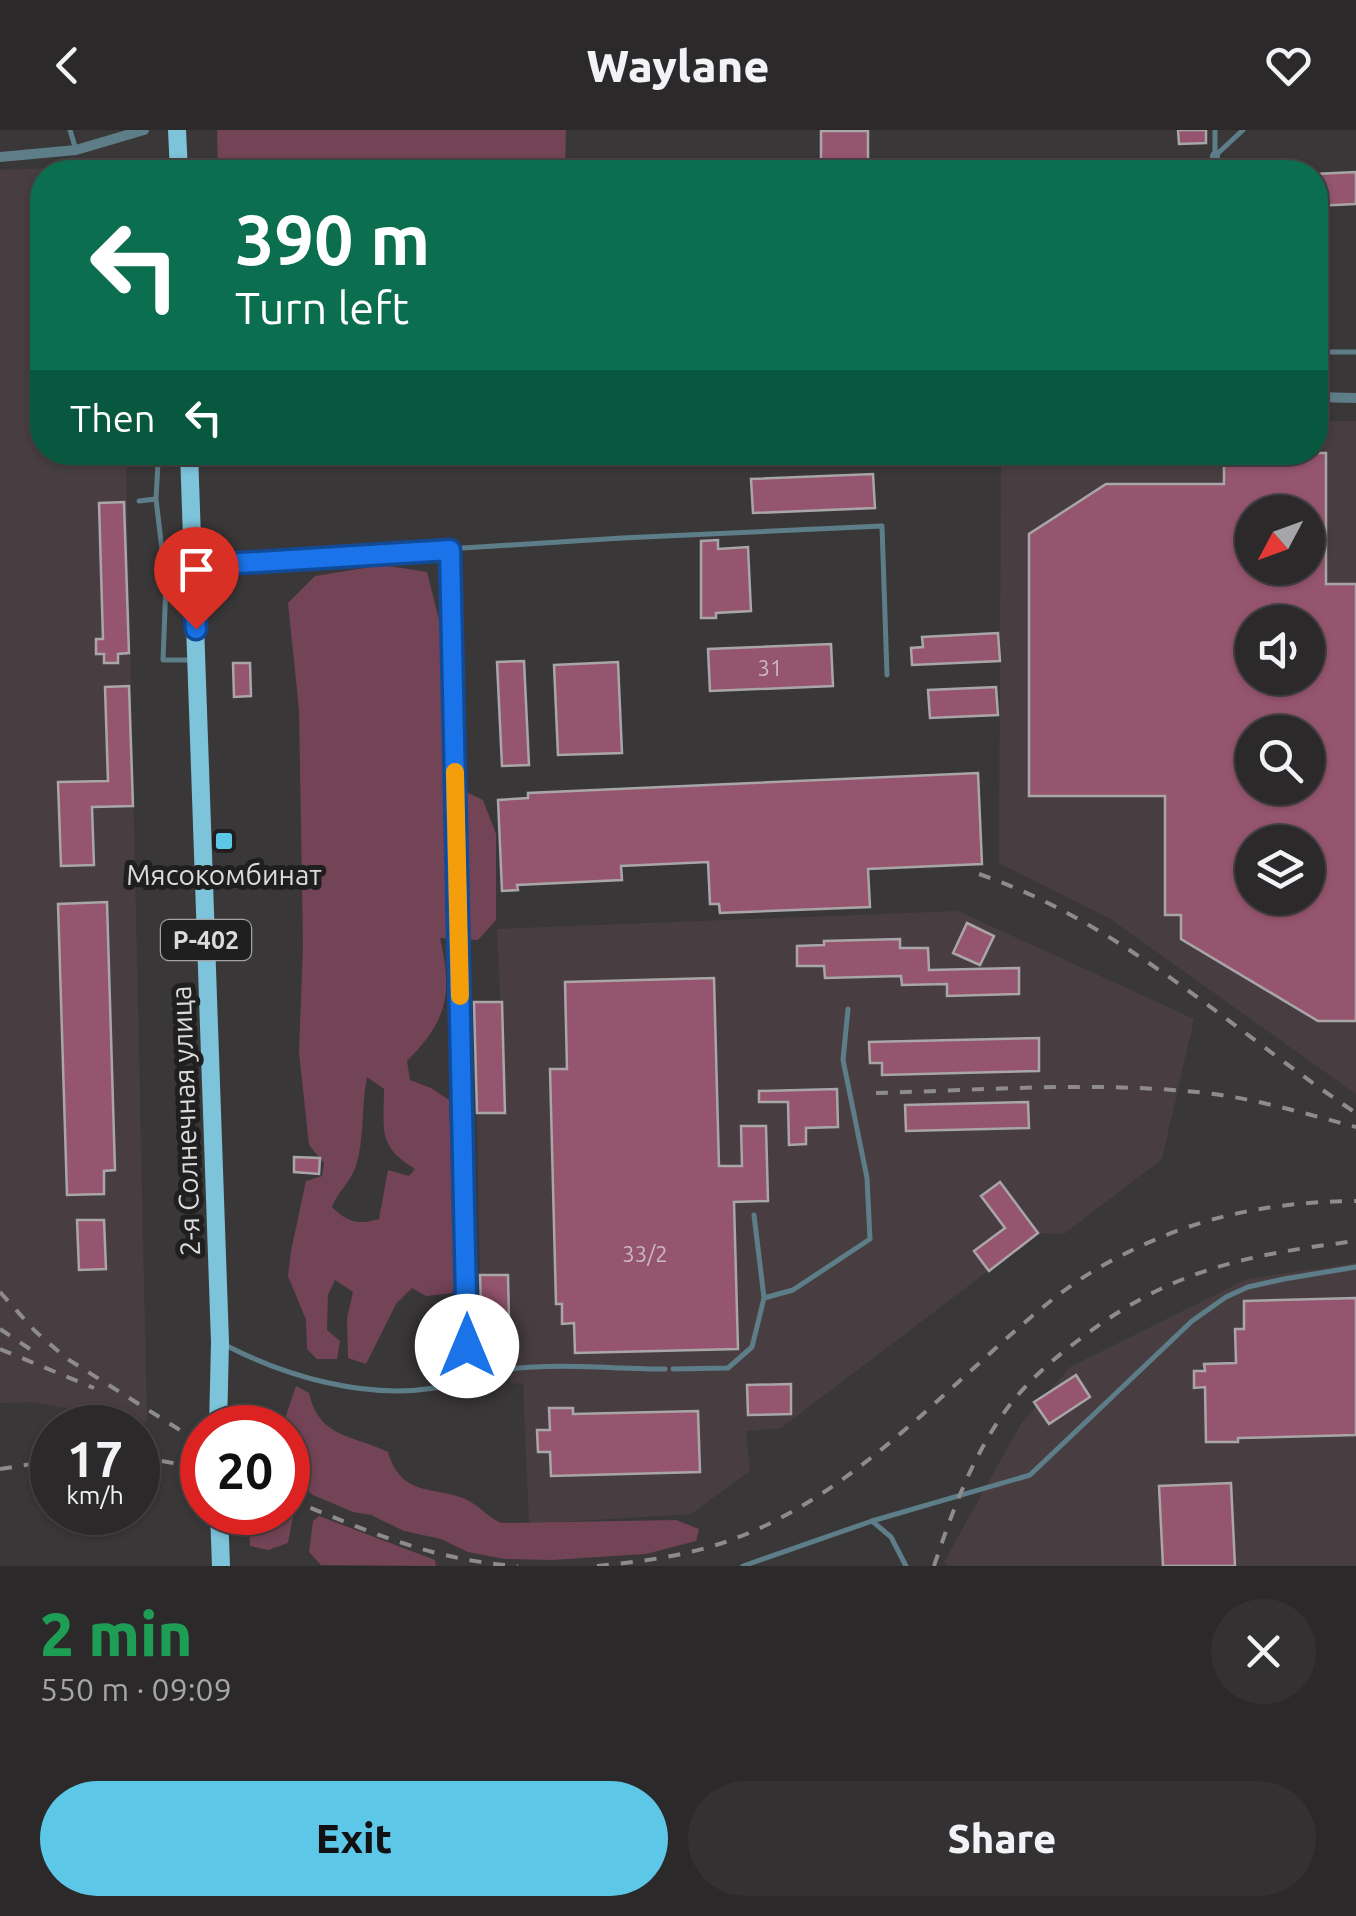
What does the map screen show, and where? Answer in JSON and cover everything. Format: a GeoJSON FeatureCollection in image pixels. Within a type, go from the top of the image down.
{"type":"FeatureCollection","features":[{"type":"Feature","properties":{"kind":"main road"},"geometry":{"type":"LineString","coordinates":[[177,130],[178,160]]}},
{"type":"Feature","properties":{"kind":"main road","name":"2-я Солнечная улица"},"geometry":{"type":"LineString","coordinates":[[189,465],[220,1342],[219,1405]]}},
{"type":"Feature","properties":{"kind":"main road"},"geometry":{"type":"LineString","coordinates":[[220,1535],[221,1566]]}},
{"type":"Feature","properties":{"kind":"street"},"geometry":{"type":"LineString","coordinates":[[0,156],[76,150],[144,130]]}},
{"type":"Feature","properties":{"kind":"street"},"geometry":{"type":"LineString","coordinates":[[1328,397],[1356,398]]}},
{"type":"Feature","properties":{"kind":"lane"},"geometry":{"type":"LineString","coordinates":[[70,130],[76,150]]}},
{"type":"Feature","properties":{"kind":"lane"},"geometry":{"type":"LineString","coordinates":[[1214,156],[1215,130]]}},
{"type":"Feature","properties":{"kind":"lane"},"geometry":{"type":"LineString","coordinates":[[1214,156],[1243,130]]}},
{"type":"Feature","properties":{"kind":"lane"},"geometry":{"type":"LineString","coordinates":[[1328,352],[1356,352]]}},
{"type":"Feature","properties":{"kind":"lane"},"geometry":{"type":"LineString","coordinates":[[158,465],[156,499],[166,584],[163,660],[198,660]]}},
{"type":"Feature","properties":{"kind":"lane"},"geometry":{"type":"LineString","coordinates":[[139,501],[156,499]]}},
{"type":"Feature","properties":{"kind":"lane"},"geometry":{"type":"LineString","coordinates":[[192,566],[882,526],[887,675]]}},
{"type":"Feature","properties":{"kind":"lane"},"geometry":{"type":"LineString","coordinates":[[450,550],[467,1378]]}},
{"type":"Feature","properties":{"kind":"lane"},"geometry":{"type":"LineString","coordinates":[[764,1298],[793,1290],[870,1238],[867,1178],[843,1060],[848,1009]]}},
{"type":"Feature","properties":{"kind":"lane"},"geometry":{"type":"LineString","coordinates":[[673,1368],[728,1368],[752,1348],[764,1298],[754,1215]]}},
{"type":"Feature","properties":{"kind":"lane"},"geometry":{"type":"LineString","coordinates":[[743,1566],[872,1520],[1030,1476],[1192,1321],[1226,1297],[1266,1283],[1356,1267]]}},
{"type":"Feature","properties":{"kind":"lane"},"geometry":{"type":"LineString","coordinates":[[220,1342],[260,1363],[315,1380],[368,1388],[438,1388],[512,1369],[664,1369]]}},
{"type":"Feature","properties":{"kind":"lane"},"geometry":{"type":"LineString","coordinates":[[872,1520],[891,1537],[906,1566]]}},
{"type":"Feature","properties":{"kind":"shaded area"},"geometry":{"type":"Polygon","coordinates":[[[217,130],[566,130],[565,160],[218,160],[217,130]]]}},
{"type":"Feature","properties":{"kind":"shaded area"},"geometry":{"type":"Polygon","coordinates":[[[30,169],[30,465],[126,465],[147,1405],[0,1403],[0,170],[30,169]]]}},
{"type":"Feature","properties":{"kind":"shaded area"},"geometry":{"type":"Polygon","coordinates":[[[1328,421],[1356,421],[1356,1094],[1109,918],[999,863],[1001,465],[1328,465],[1328,421]]]}},
{"type":"Feature","properties":{"kind":"shaded area"},"geometry":{"type":"Polygon","coordinates":[[[383,565],[427,572],[442,632],[448,678],[448,778],[483,800],[496,834],[496,920],[478,940],[440,938],[446,975],[443,1006],[431,1033],[407,1061],[410,1080],[449,1100],[456,1282],[453,1293],[426,1296],[412,1288],[396,1304],[366,1364],[348,1358],[347,1318],[353,1292],[335,1280],[328,1295],[327,1330],[340,1341],[337,1359],[317,1359],[307,1349],[306,1320],[288,1276],[306,1181],[322,1176],[324,1163],[309,1145],[299,1052],[303,945],[299,710],[288,603],[315,576],[383,565]],[[367,1077],[356,1166],[332,1207],[354,1221],[379,1219],[388,1170],[409,1176],[415,1169],[388,1144],[384,1089],[367,1077]]]}},
{"type":"Feature","properties":{"kind":"shaded area"},"geometry":{"type":"Polygon","coordinates":[[[958,911],[1194,1019],[1162,1159],[1064,1234],[1038,1233],[781,1428],[746,1431],[750,1471],[691,1514],[529,1524],[523,1383],[510,1384],[508,1275],[480,1275],[477,1113],[505,1112],[497,929],[958,911]]]}},
{"type":"Feature","properties":{"kind":"shaded area"},"geometry":{"type":"Polygon","coordinates":[[[1356,1263],[1356,1566],[947,1566],[944,1562],[1021,1424],[1070,1367],[1247,1279],[1356,1263]]]}},
{"type":"Feature","properties":{"kind":"shaded area"},"geometry":{"type":"Polygon","coordinates":[[[296,1386],[309,1393],[314,1408],[329,1427],[388,1452],[403,1479],[461,1498],[501,1523],[676,1520],[699,1529],[696,1541],[646,1554],[504,1559],[404,1531],[310,1493],[310,1405],[290,1405],[296,1386]]]}},
{"type":"Feature","properties":{"kind":"shaded area"},"geometry":{"type":"Polygon","coordinates":[[[319,1516],[435,1560],[436,1566],[321,1565],[309,1552],[313,1521],[319,1516]]]}},
{"type":"Feature","properties":{"kind":"shaded area"},"geometry":{"type":"Polygon","coordinates":[[[249,1535],[290,1535],[288,1543],[268,1550],[250,1546],[249,1535]]]}},
{"type":"Feature","properties":{"kind":"building"},"geometry":{"type":"Polygon","coordinates":[[[1178,130],[1206,130],[1206,143],[1179,144],[1178,130]]]}},
{"type":"Feature","properties":{"kind":"building"},"geometry":{"type":"Polygon","coordinates":[[[821,131],[868,131],[868,160],[821,160],[821,131]]]}},
{"type":"Feature","properties":{"kind":"building"},"geometry":{"type":"Polygon","coordinates":[[[1356,172],[1356,204],[1328,205],[1328,173],[1356,172]]]}},
{"type":"Feature","properties":{"kind":"building"},"geometry":{"type":"Polygon","coordinates":[[[1224,465],[1326,465],[1326,584],[1356,584],[1356,1021],[1318,1021],[1181,939],[1181,915],[1165,915],[1165,796],[1029,796],[1029,534],[1106,484],[1224,484],[1224,465]]]}},
{"type":"Feature","properties":{"kind":"building"},"geometry":{"type":"Polygon","coordinates":[[[873,474],[875,508],[753,513],[751,479],[873,474]]]}},
{"type":"Feature","properties":{"kind":"building"},"geometry":{"type":"Polygon","coordinates":[[[124,502],[129,653],[118,654],[118,663],[104,663],[104,654],[96,654],[96,639],[103,639],[99,503],[124,502]]]}},
{"type":"Feature","properties":{"kind":"building"},"geometry":{"type":"Polygon","coordinates":[[[718,540],[718,549],[748,547],[751,611],[701,618],[701,541],[718,540]]]}},
{"type":"Feature","properties":{"kind":"building"},"geometry":{"type":"Polygon","coordinates":[[[998,633],[1000,661],[912,665],[911,648],[923,647],[922,637],[998,633]]]}},
{"type":"Feature","properties":{"kind":"building"},"geometry":{"type":"Polygon","coordinates":[[[831,644],[833,686],[710,691],[708,649],[831,644]]]}},
{"type":"Feature","properties":{"kind":"building"},"geometry":{"type":"Polygon","coordinates":[[[524,661],[529,765],[502,766],[497,662],[524,661]]]}},
{"type":"Feature","properties":{"kind":"building"},"geometry":{"type":"Polygon","coordinates":[[[618,662],[622,753],[558,755],[554,665],[618,662]]]}},
{"type":"Feature","properties":{"kind":"building"},"geometry":{"type":"Polygon","coordinates":[[[233,663],[250,663],[251,696],[234,697],[233,663]]]}},
{"type":"Feature","properties":{"kind":"building"},"geometry":{"type":"Polygon","coordinates":[[[129,686],[133,806],[92,807],[94,865],[61,866],[58,782],[108,781],[105,687],[129,686]]]}},
{"type":"Feature","properties":{"kind":"building"},"geometry":{"type":"Polygon","coordinates":[[[996,687],[998,715],[930,718],[928,690],[996,687]]]}},
{"type":"Feature","properties":{"kind":"building"},"geometry":{"type":"Polygon","coordinates":[[[978,773],[982,864],[868,869],[870,907],[720,913],[719,904],[710,904],[708,862],[621,866],[622,880],[517,885],[518,890],[502,891],[498,800],[528,798],[528,793],[978,773]]]}},
{"type":"Feature","properties":{"kind":"building"},"geometry":{"type":"Polygon","coordinates":[[[107,902],[115,1170],[104,1171],[104,1194],[67,1195],[58,904],[107,902]]]}},
{"type":"Feature","properties":{"kind":"building"},"geometry":{"type":"Polygon","coordinates":[[[967,923],[994,936],[980,965],[953,953],[967,923]]]}},
{"type":"Feature","properties":{"kind":"building"},"geometry":{"type":"Polygon","coordinates":[[[900,939],[900,948],[928,948],[929,970],[1019,968],[1019,994],[947,996],[947,984],[902,985],[901,976],[825,978],[824,966],[797,966],[797,946],[824,945],[824,941],[900,939]]]}},
{"type":"Feature","properties":{"kind":"building"},"geometry":{"type":"Polygon","coordinates":[[[714,978],[719,1166],[742,1166],[741,1126],[766,1126],[768,1201],[734,1202],[738,1349],[575,1353],[574,1323],[562,1324],[562,1304],[556,1304],[550,1069],[567,1069],[565,982],[714,978]]]}},
{"type":"Feature","properties":{"kind":"building"},"geometry":{"type":"Polygon","coordinates":[[[474,1002],[502,1002],[505,1113],[477,1113],[474,1002]]]}},
{"type":"Feature","properties":{"kind":"building"},"geometry":{"type":"Polygon","coordinates":[[[1039,1038],[1039,1071],[882,1075],[882,1063],[870,1063],[869,1042],[1039,1038]]]}},
{"type":"Feature","properties":{"kind":"building"},"geometry":{"type":"Polygon","coordinates":[[[837,1089],[838,1127],[806,1128],[806,1144],[789,1145],[788,1102],[759,1102],[759,1091],[837,1089]]]}},
{"type":"Feature","properties":{"kind":"building"},"geometry":{"type":"Polygon","coordinates":[[[1028,1102],[1029,1128],[906,1131],[905,1105],[1028,1102]]]}},
{"type":"Feature","properties":{"kind":"building"},"geometry":{"type":"Polygon","coordinates":[[[294,1157],[320,1158],[319,1174],[294,1172],[294,1157]]]}},
{"type":"Feature","properties":{"kind":"building"},"geometry":{"type":"Polygon","coordinates":[[[1000,1182],[1038,1233],[989,1271],[974,1251],[1005,1228],[981,1196],[1000,1182]]]}},
{"type":"Feature","properties":{"kind":"building"},"geometry":{"type":"Polygon","coordinates":[[[77,1220],[104,1220],[106,1269],[79,1270],[77,1220]]]}},
{"type":"Feature","properties":{"kind":"building"},"geometry":{"type":"Polygon","coordinates":[[[480,1275],[508,1275],[510,1363],[500,1364],[499,1334],[482,1335],[480,1275]]]}},
{"type":"Feature","properties":{"kind":"building"},"geometry":{"type":"Polygon","coordinates":[[[1356,1298],[1356,1435],[1206,1442],[1205,1387],[1194,1388],[1194,1371],[1205,1371],[1204,1364],[1236,1363],[1235,1329],[1244,1329],[1244,1301],[1356,1298]]]}},
{"type":"Feature","properties":{"kind":"building"},"geometry":{"type":"Polygon","coordinates":[[[1076,1375],[1090,1397],[1049,1424],[1034,1402],[1076,1375]]]}},
{"type":"Feature","properties":{"kind":"building"},"geometry":{"type":"Polygon","coordinates":[[[791,1384],[791,1414],[748,1415],[747,1385],[791,1384]]]}},
{"type":"Feature","properties":{"kind":"building"},"geometry":{"type":"Polygon","coordinates":[[[549,1408],[573,1408],[573,1414],[698,1411],[700,1472],[551,1476],[550,1452],[538,1452],[537,1430],[550,1430],[549,1408]]]}},
{"type":"Feature","properties":{"kind":"building"},"geometry":{"type":"Polygon","coordinates":[[[1231,1483],[1235,1566],[1163,1566],[1159,1486],[1231,1483]]]}},
{"type":"Feature","properties":{"kind":"railway"},"geometry":{"type":"LineString","coordinates":[[979,874],[1081,920],[1129,950],[1356,1113]]}},
{"type":"Feature","properties":{"kind":"railway"},"geometry":{"type":"LineString","coordinates":[[876,1093],[1041,1087],[1165,1089],[1244,1099],[1356,1127]]}},
{"type":"Feature","properties":{"kind":"railway"},"geometry":{"type":"LineString","coordinates":[[597,1566],[665,1557],[715,1545],[796,1509],[885,1447],[1052,1300],[1139,1247],[1228,1215],[1290,1205],[1356,1201]]}},
{"type":"Feature","properties":{"kind":"railway"},"geometry":{"type":"LineString","coordinates":[[934,1566],[962,1491],[988,1437],[1026,1386],[1068,1348],[1145,1297],[1210,1269],[1356,1241]]}},
{"type":"Feature","properties":{"kind":"railway"},"geometry":{"type":"LineString","coordinates":[[0,1292],[66,1358],[180,1430]]}},
{"type":"Feature","properties":{"kind":"railway"},"geometry":{"type":"LineString","coordinates":[[0,1329],[36,1353]]}},
{"type":"Feature","properties":{"kind":"railway"},"geometry":{"type":"LineString","coordinates":[[0,1349],[94,1388]]}},
{"type":"Feature","properties":{"kind":"railway"},"geometry":{"type":"LineString","coordinates":[[160,1461],[180,1464]]}},
{"type":"Feature","properties":{"kind":"railway"},"geometry":{"type":"LineString","coordinates":[[0,1469],[30,1464]]}},
{"type":"Feature","properties":{"kind":"railway"},"geometry":{"type":"LineString","coordinates":[[310,1508],[427,1551],[518,1566]]}},
{"type":"Feature","properties":{"kind":"slow traffic"},"geometry":{"type":"LineString","coordinates":[[455,772],[460,996]]}},
{"type":"Feature","properties":{"kind":"place","name":"Мясокомбинат"},"geometry":{"type":"Point","coordinates":[224,841]}},
{"type":"Feature","properties":{"kind":"route"},"geometry":{"type":"LineString","coordinates":[[196,629],[192,566],[450,550],[467,1346]]}}]}
